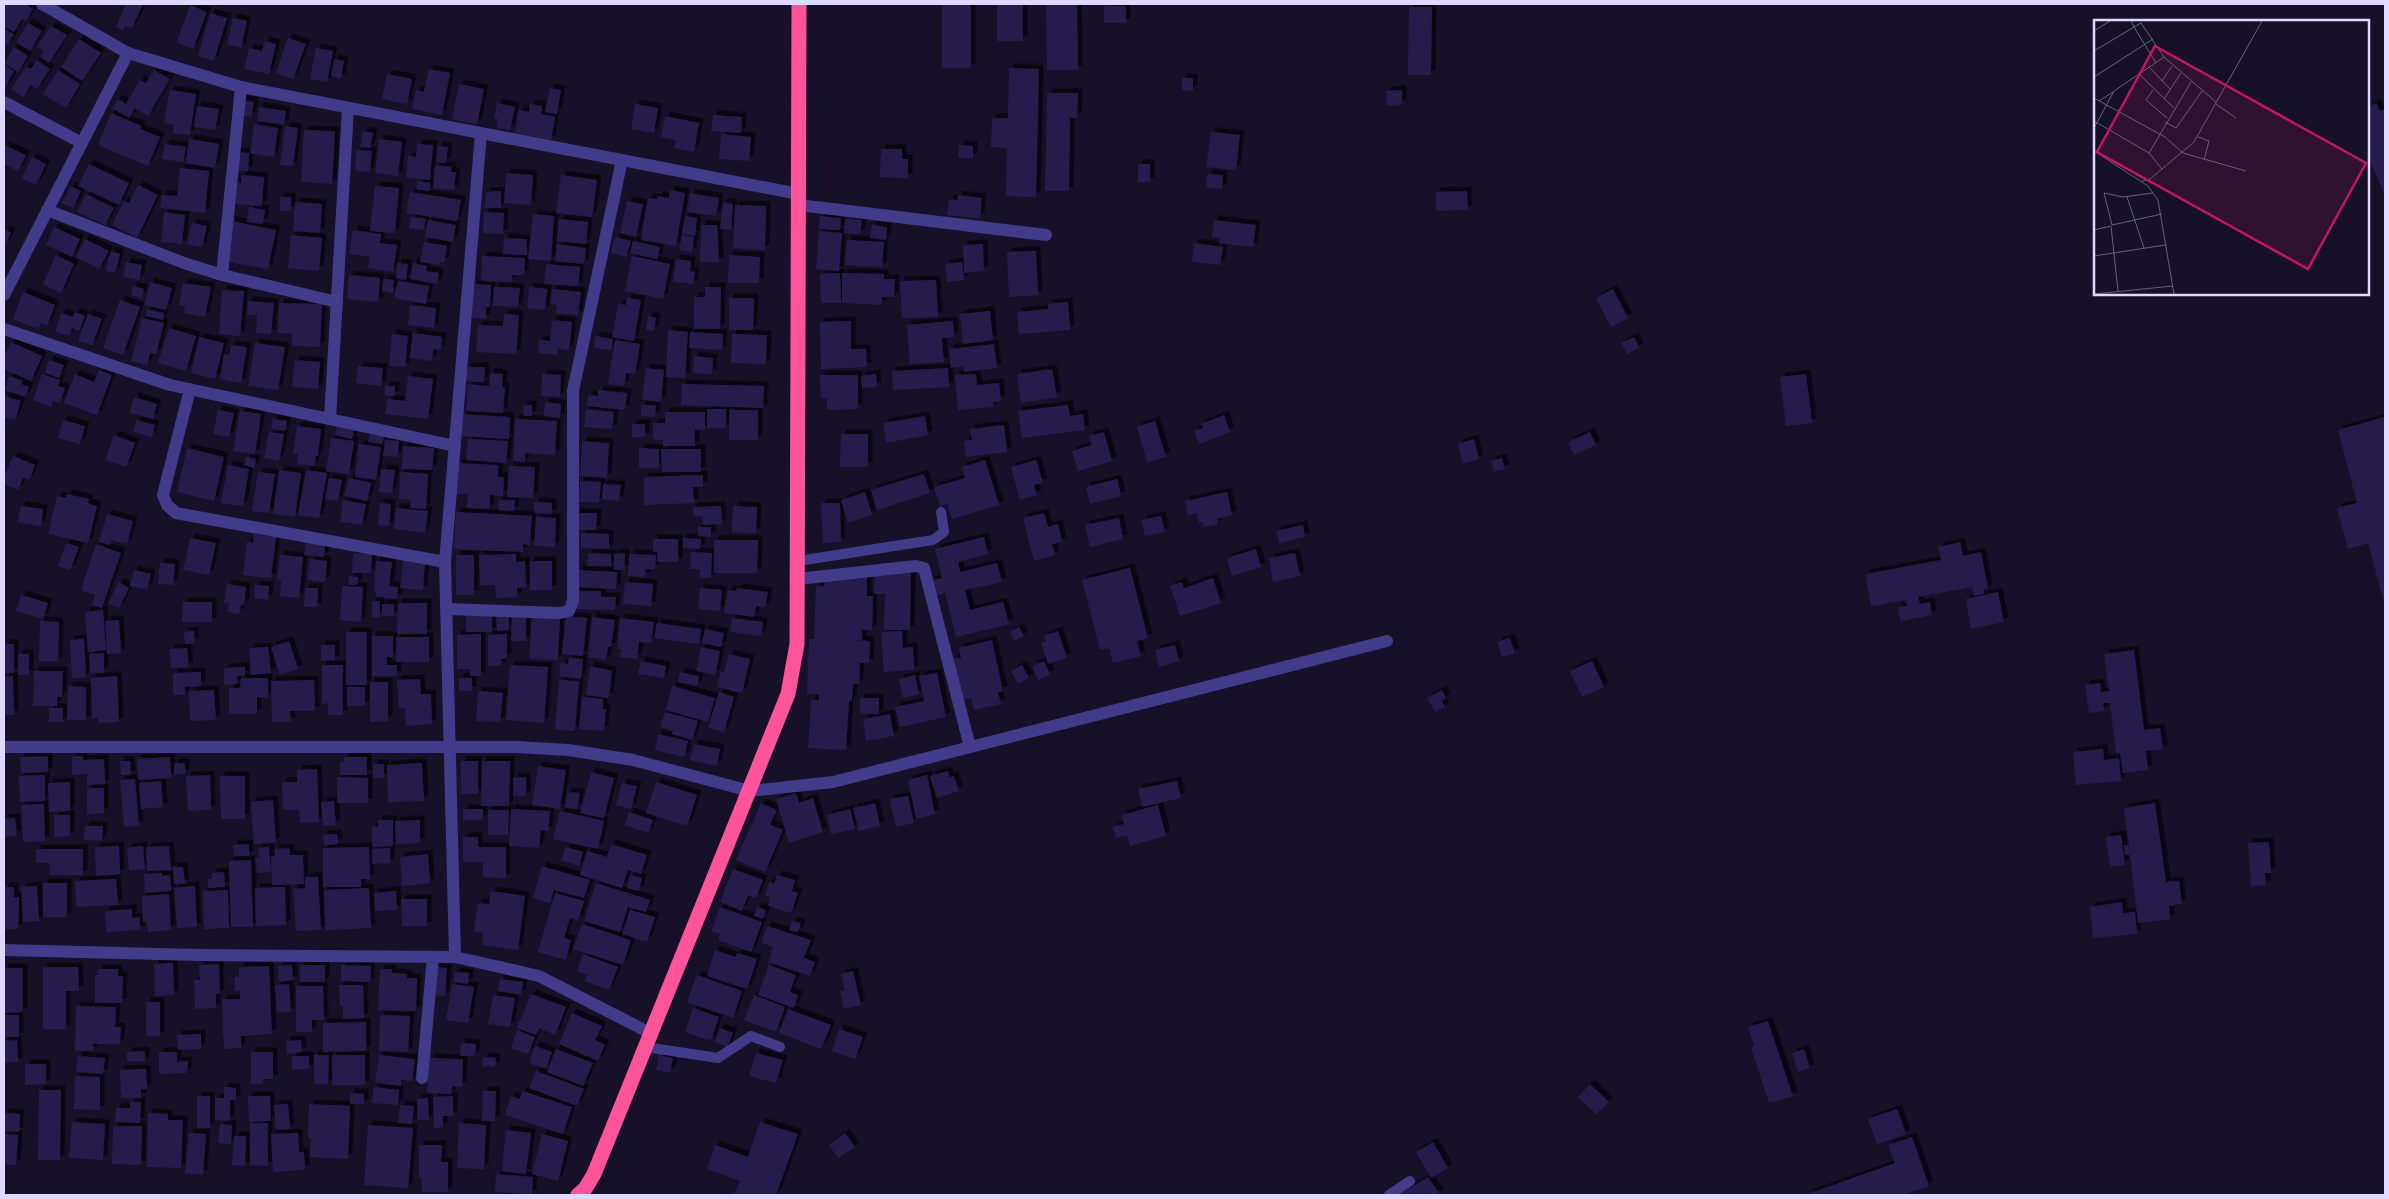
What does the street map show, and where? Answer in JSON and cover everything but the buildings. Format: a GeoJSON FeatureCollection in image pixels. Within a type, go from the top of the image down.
{"type":"FeatureCollection","features":[{"type":"Feature","properties":{"kind":"highway"},"geometry":{"type":"LineString","coordinates":[[578,1195],[584,1190],[594,1174],[788,694],[797,644],[799,4]]}},
{"type":"Feature","properties":{"kind":"street"},"geometry":{"type":"LineString","coordinates":[[42,4],[128,53],[240,87],[622,160],[799,199],[1046,235]]}},
{"type":"Feature","properties":{"kind":"street"},"geometry":{"type":"LineString","coordinates":[[4,295],[128,53]]}},
{"type":"Feature","properties":{"kind":"street"},"geometry":{"type":"LineString","coordinates":[[222,275],[240,87]]}},
{"type":"Feature","properties":{"kind":"street"},"geometry":{"type":"LineString","coordinates":[[4,102],[82,143]]}},
{"type":"Feature","properties":{"kind":"street"},"geometry":{"type":"LineString","coordinates":[[330,419],[348,108]]}},
{"type":"Feature","properties":{"kind":"street"},"geometry":{"type":"LineString","coordinates":[[455,957],[445,562],[481,133]]}},
{"type":"Feature","properties":{"kind":"street"},"geometry":{"type":"LineString","coordinates":[[446,609],[560,613],[569,611],[573,600],[573,391],[622,160]]}},
{"type":"Feature","properties":{"kind":"street"},"geometry":{"type":"LineString","coordinates":[[48,210],[184,263],[222,275],[337,302]]}},
{"type":"Feature","properties":{"kind":"street"},"geometry":{"type":"LineString","coordinates":[[4,329],[170,384],[455,446]]}},
{"type":"Feature","properties":{"kind":"street"},"geometry":{"type":"LineString","coordinates":[[190,389],[163,495],[167,505],[176,512],[445,562]]}},
{"type":"Feature","properties":{"kind":"street"},"geometry":{"type":"LineString","coordinates":[[798,580],[916,566],[924,568],[970,747]]}},
{"type":"Feature","properties":{"kind":"street"},"geometry":{"type":"LineString","coordinates":[[4,747],[451,747],[568,750],[633,760],[750,791],[833,782],[1387,641]]}},
{"type":"Feature","properties":{"kind":"street"},"geometry":{"type":"LineString","coordinates":[[4,950],[455,957],[539,976],[647,1040]]}},
{"type":"Feature","properties":{"kind":"street"},"geometry":{"type":"LineString","coordinates":[[422,1078],[433,957]]}},
{"type":"Feature","properties":{"kind":"lane"},"geometry":{"type":"LineString","coordinates":[[798,560],[933,540],[944,532],[941,512]]}},
{"type":"Feature","properties":{"kind":"lane"},"geometry":{"type":"LineString","coordinates":[[647,1040],[718,1058],[751,1036],[780,1047]]}},
{"type":"Feature","properties":{"kind":"lane"},"geometry":{"type":"LineString","coordinates":[[1389,1195],[1410,1181]]}}]}
